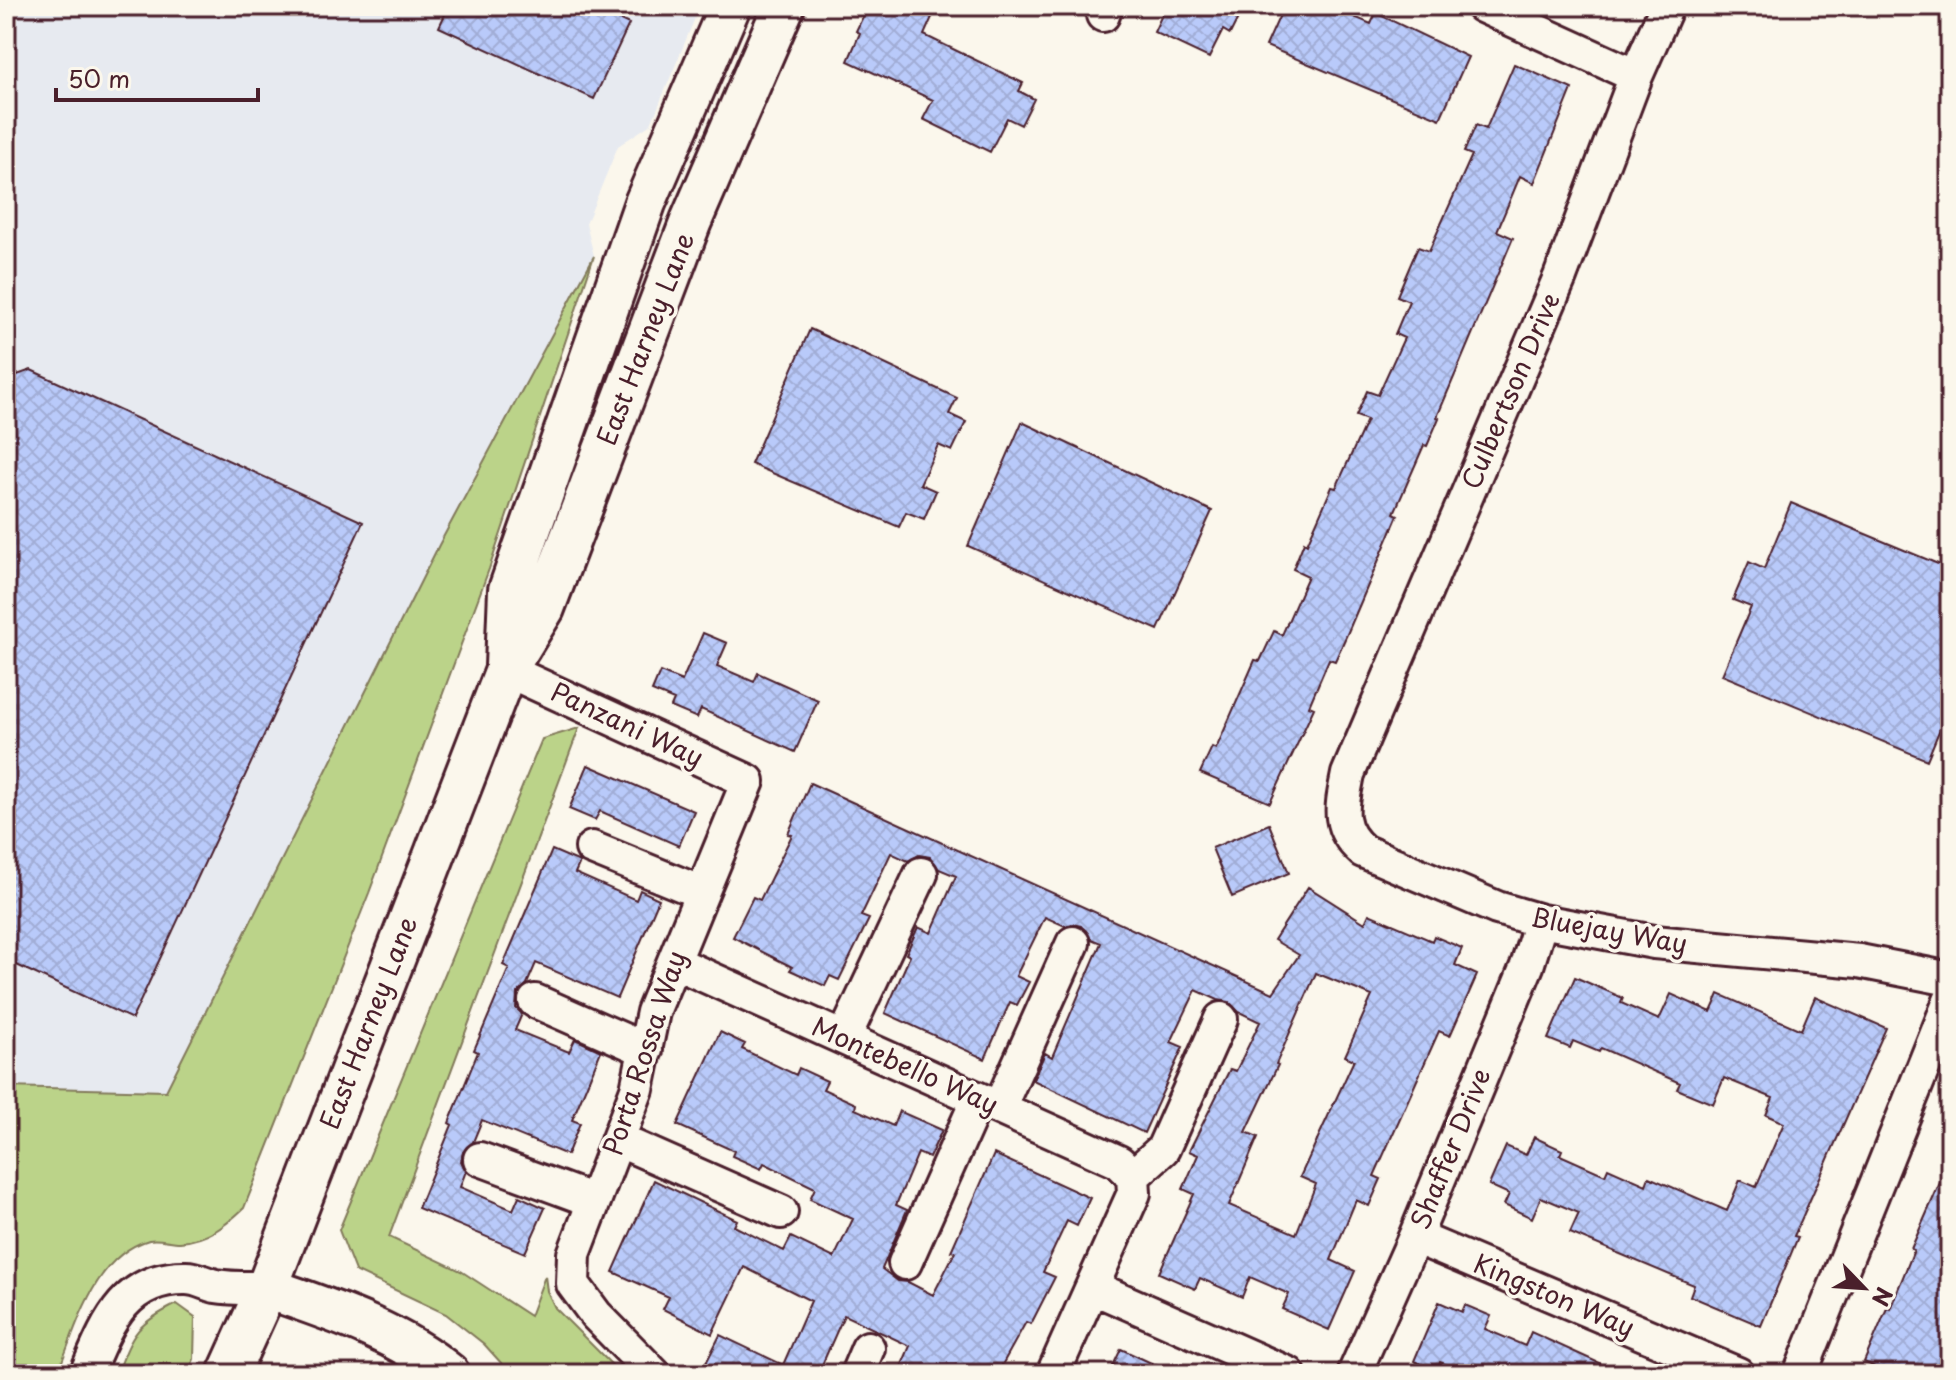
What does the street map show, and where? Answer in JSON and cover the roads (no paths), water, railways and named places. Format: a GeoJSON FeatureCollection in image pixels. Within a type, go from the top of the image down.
{"type":"FeatureCollection","features":[{"type":"Feature","properties":{"kind":"main road","name":"East Harney Lane"},"geometry":{"type":"LineString","coordinates":[[506,670],[509,590],[645,203],[730,6]]}},
{"type":"Feature","properties":{"kind":"main road","name":"East Harney Lane"},"geometry":{"type":"LineString","coordinates":[[228,1374],[267,1288],[506,670],[544,608],[691,221],[784,6]]}},
{"type":"Feature","properties":{"kind":"main road"},"geometry":{"type":"LineString","coordinates":[[267,1288],[395,1338],[427,1356],[449,1374]]}},
{"type":"Feature","properties":{"kind":"street"},"geometry":{"type":"LineString","coordinates":[[1482,6],[1636,76]]}},
{"type":"Feature","properties":{"kind":"street","name":"Culbertson Drive"},"geometry":{"type":"LineString","coordinates":[[1348,774],[1560,277],[1636,76],[1667,6]]}},
{"type":"Feature","properties":{"kind":"street","name":"Panzani Way"},"geometry":{"type":"LineString","coordinates":[[506,670],[748,781]]}},
{"type":"Feature","properties":{"kind":"street","name":"Bluejay Way"},"geometry":{"type":"LineString","coordinates":[[1348,774],[1341,811],[1344,826],[1354,843],[1363,851],[1497,908],[1541,921],[1654,942],[1859,961],[1950,979]]}},
{"type":"Feature","properties":{"kind":"street","name":"Porta Rossa Way"},"geometry":{"type":"LineString","coordinates":[[654,1374],[596,1315],[573,1284],[574,1254],[637,1089],[653,1012],[748,781]]}},
{"type":"Feature","properties":{"kind":"street"},"geometry":{"type":"LineString","coordinates":[[592,848],[702,893]]}},
{"type":"Feature","properties":{"kind":"street"},"geometry":{"type":"LineString","coordinates":[[844,1038],[921,874]]}},
{"type":"Feature","properties":{"kind":"street","name":"Shaffer Drive"},"geometry":{"type":"LineString","coordinates":[[1354,1374],[1415,1237],[1527,966],[1541,921]]}},
{"type":"Feature","properties":{"kind":"street"},"geometry":{"type":"LineString","coordinates":[[905,1263],[1073,943]]}},
{"type":"Feature","properties":{"kind":"street","name":"Montebello Way"},"geometry":{"type":"LineString","coordinates":[[674,962],[1119,1162],[1133,1176]]}},
{"type":"Feature","properties":{"kind":"street"},"geometry":{"type":"LineString","coordinates":[[535,1001],[646,1050]]}},
{"type":"Feature","properties":{"kind":"street"},"geometry":{"type":"LineString","coordinates":[[1800,1374],[1950,1001]]}},
{"type":"Feature","properties":{"kind":"street"},"geometry":{"type":"LineString","coordinates":[[1053,1374],[1134,1193],[1133,1176],[1163,1149],[1221,1019]]}},
{"type":"Feature","properties":{"kind":"street"},"geometry":{"type":"LineString","coordinates":[[618,1140],[781,1212]]}},
{"type":"Feature","properties":{"kind":"street"},"geometry":{"type":"LineString","coordinates":[[480,1159],[594,1201]]}},
{"type":"Feature","properties":{"kind":"street","name":"Kingston Way"},"geometry":{"type":"LineString","coordinates":[[1415,1237],[1738,1374]]}},
{"type":"Feature","properties":{"kind":"street"},"geometry":{"type":"LineString","coordinates":[[86,1374],[105,1328],[120,1305],[141,1288],[165,1279],[190,1277],[216,1286],[267,1288]]}},
{"type":"Feature","properties":{"kind":"street"},"geometry":{"type":"LineString","coordinates":[[1092,1287],[1289,1374]]}}]}
